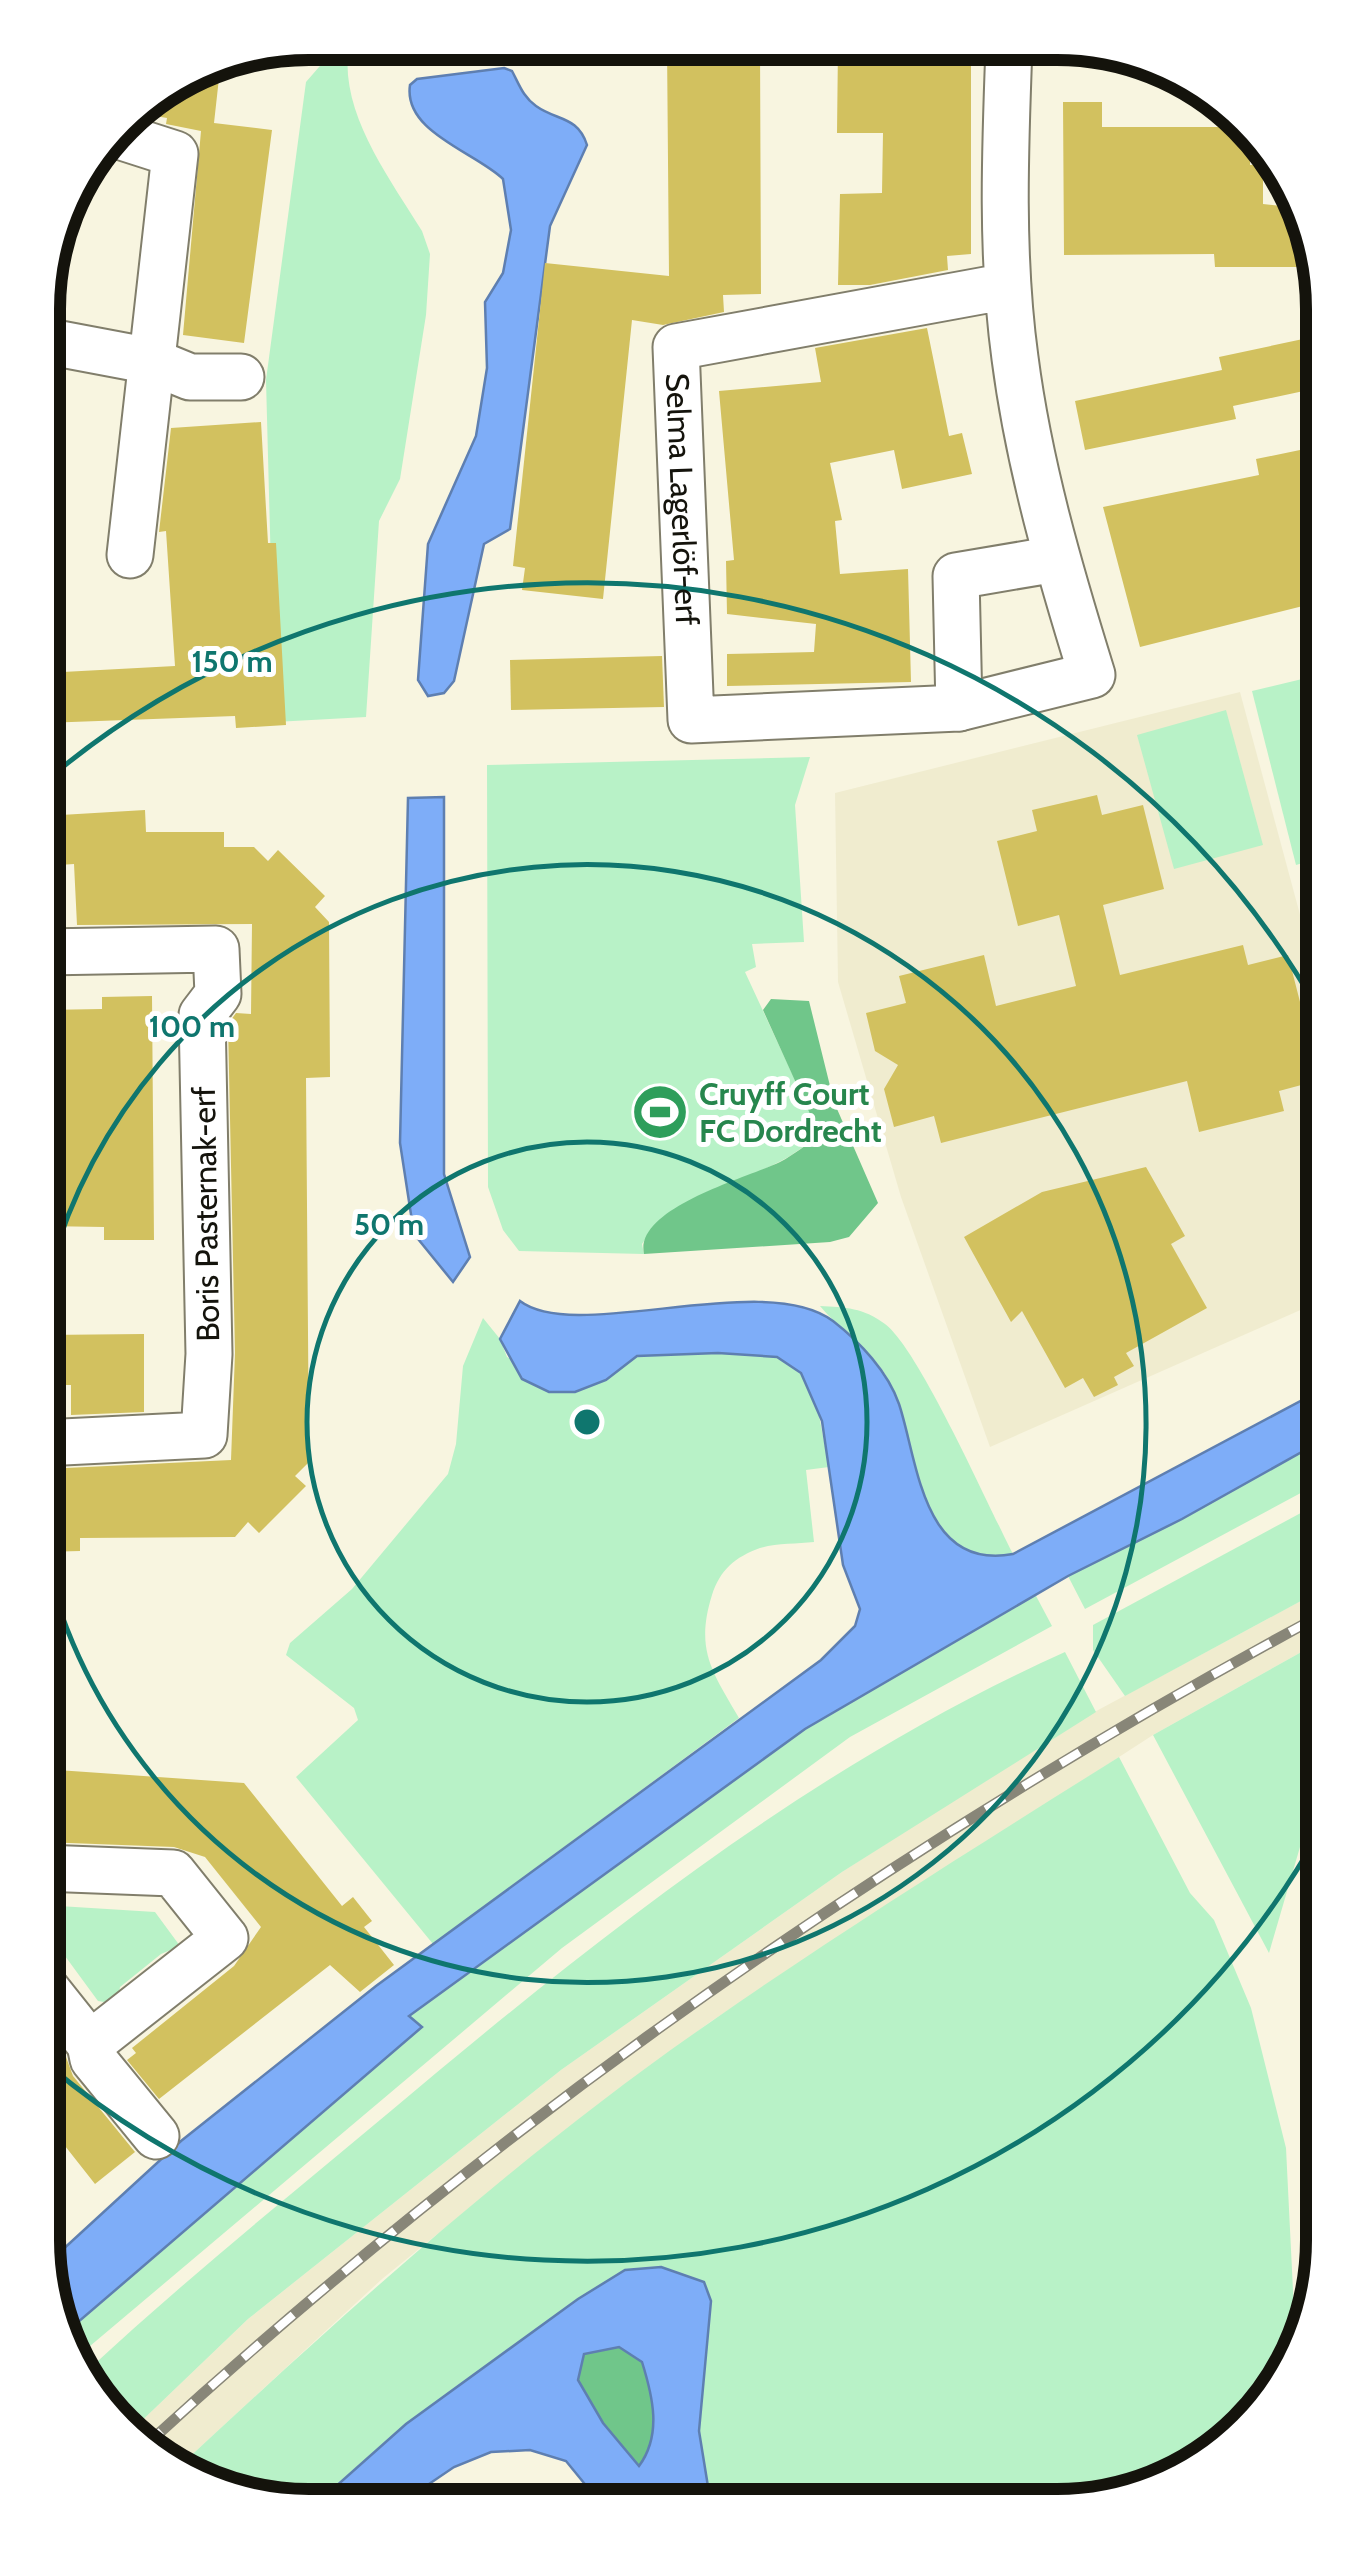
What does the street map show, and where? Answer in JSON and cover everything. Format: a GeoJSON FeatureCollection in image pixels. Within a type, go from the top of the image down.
{"type":"FeatureCollection","features":[{"type":"Feature","properties":{"kind":"street","name":"Selma Lagerlöf-erf"},"geometry":{"type":"LineString","coordinates":[[1008,286],[676,348],[691,720],[824,729],[959,708],[1092,676],[1056,559],[1015,359],[1008,286],[1009,60]]}},
{"type":"Feature","properties":{"kind":"street"},"geometry":{"type":"LineString","coordinates":[[128,139],[175,154],[130,556]]}},
{"type":"Feature","properties":{"kind":"street"},"geometry":{"type":"LineString","coordinates":[[60,345],[150,361],[190,377],[241,377]]}},
{"type":"Feature","properties":{"kind":"street"},"geometry":{"type":"LineString","coordinates":[[959,708],[956,576],[1056,559]]}},
{"type":"Feature","properties":{"kind":"street","name":"Boris Pasternak-erf"},"geometry":{"type":"LineString","coordinates":[[60,952],[216,949],[218,994],[202,1015],[209,1354],[204,1435],[60,1442]]}},
{"type":"Feature","properties":{"kind":"street"},"geometry":{"type":"LineString","coordinates":[[60,1869],[173,1873],[225,1938],[90,2044]]}},
{"type":"Feature","properties":{"kind":"street"},"geometry":{"type":"LineString","coordinates":[[60,2006],[90,2044],[93,2059],[156,2136]]}},
{"type":"Feature","properties":{"kind":"shaded area"},"geometry":{"type":"Polygon","coordinates":[[[1240,692],[1306,936],[1305,1308],[990,1447],[901,1197],[838,982],[835,793],[1240,692]]]}},
{"type":"Feature","properties":{"kind":"shaded area"},"geometry":{"type":"Polygon","coordinates":[[[1305,1599],[1305,1650],[1153,1735],[710,2022],[569,2127],[382,2279],[189,2457],[140,2422],[248,2319],[561,2070],[842,1872],[1074,1723],[1305,1599]]]}},
{"type":"Feature","properties":{"kind":"green space"},"geometry":{"type":"Polygon","coordinates":[[[325,60],[348,60],[351,94],[359,119],[422,231],[430,254],[426,315],[400,479],[379,521],[366,717],[275,722],[266,380],[306,82],[325,60]]]}},
{"type":"Feature","properties":{"kind":"green space"},"geometry":{"type":"Polygon","coordinates":[[[1306,678],[1306,862],[1296,865],[1252,691],[1306,678]]]}},
{"type":"Feature","properties":{"kind":"green space"},"geometry":{"type":"Polygon","coordinates":[[[1226,710],[1263,845],[1174,869],[1137,735],[1226,710]]]}},
{"type":"Feature","properties":{"kind":"green space"},"geometry":{"type":"Polygon","coordinates":[[[810,757],[795,805],[804,942],[752,944],[756,967],[745,972],[821,1136],[781,1161],[687,1203],[655,1227],[642,1244],[644,1254],[519,1251],[503,1230],[488,1187],[487,765],[810,757]]]}},
{"type":"Feature","properties":{"kind":"green space"},"geometry":{"type":"Polygon","coordinates":[[[771,999],[809,1001],[834,1102],[878,1203],[849,1237],[830,1242],[644,1254],[646,1237],[656,1222],[674,1209],[780,1162],[820,1136],[763,1010],[771,999]]]}},
{"type":"Feature","properties":{"kind":"green space"},"geometry":{"type":"Polygon","coordinates":[[[820,1306],[870,1315],[899,1339],[953,1431],[1013,1554],[980,1554],[956,1542],[938,1522],[925,1495],[888,1379],[874,1359],[820,1306]]]}},
{"type":"Feature","properties":{"kind":"green space"},"geometry":{"type":"Polygon","coordinates":[[[483,1318],[500,1339],[507,1357],[575,1392],[606,1380],[636,1356],[718,1353],[777,1357],[801,1373],[816,1400],[829,1467],[806,1470],[814,1542],[760,1548],[730,1566],[715,1586],[707,1614],[706,1646],[714,1673],[739,1718],[433,1944],[296,1777],[358,1720],[354,1708],[286,1655],[290,1643],[352,1589],[448,1474],[456,1444],[463,1366],[483,1318]]]}},
{"type":"Feature","properties":{"kind":"green space"},"geometry":{"type":"Polygon","coordinates":[[[1305,1450],[1305,1490],[1085,1609],[1068,1576],[1182,1519],[1305,1450]]]}},
{"type":"Feature","properties":{"kind":"green space"},"geometry":{"type":"Polygon","coordinates":[[[1305,1510],[1305,1599],[1125,1696],[1093,1650],[1093,1625],[1305,1510]]]}},
{"type":"Feature","properties":{"kind":"green space"},"geometry":{"type":"Polygon","coordinates":[[[1035,1594],[1052,1626],[850,1737],[562,1948],[86,2350],[75,2325],[422,2027],[408,2017],[805,1729],[1035,1594]]]}},
{"type":"Feature","properties":{"kind":"green space"},"geometry":{"type":"Polygon","coordinates":[[[1305,1650],[1305,1845],[1300,1847],[1269,1953],[1153,1735],[1305,1650]]]}},
{"type":"Feature","properties":{"kind":"green space"},"geometry":{"type":"Polygon","coordinates":[[[1065,1652],[1096,1712],[842,1872],[561,2070],[248,2319],[140,2422],[122,2404],[94,2364],[276,2206],[550,1980],[713,1857],[884,1746],[1065,1652]]]}},
{"type":"Feature","properties":{"kind":"green space"},"geometry":{"type":"Polygon","coordinates":[[[1119,1757],[1190,1893],[1214,1920],[1251,2008],[1286,2148],[1294,2315],[1280,2350],[1255,2392],[1221,2427],[1195,2447],[1137,2476],[1073,2488],[708,2489],[699,2431],[711,2301],[704,2282],[661,2267],[625,2270],[406,2424],[333,2489],[277,2487],[245,2481],[189,2457],[439,2233],[573,2123],[712,2021],[1119,1757]]]}},
{"type":"Feature","properties":{"kind":"green space"},"geometry":{"type":"Polygon","coordinates":[[[60,1906],[155,1912],[180,1946],[161,1954],[120,1987],[117,2004],[98,2001],[60,1949],[60,1906]]]}},
{"type":"Feature","properties":{"kind":"green space"},"geometry":{"type":"Polygon","coordinates":[[[619,2347],[642,2362],[652,2402],[651,2441],[639,2466],[603,2423],[577,2380],[584,2354],[619,2347]]]}},
{"type":"Feature","properties":{"kind":"water"},"geometry":{"type":"Polygon","coordinates":[[[504,68],[512,71],[532,102],[572,124],[587,145],[550,226],[510,529],[484,544],[454,681],[444,693],[428,696],[418,680],[428,544],[476,436],[487,368],[485,302],[503,273],[511,230],[503,179],[429,128],[411,101],[410,85],[417,79],[504,68]]]}},
{"type":"Feature","properties":{"kind":"water"},"geometry":{"type":"Polygon","coordinates":[[[444,797],[444,1174],[470,1257],[453,1282],[414,1234],[400,1143],[408,798],[444,797]]]}},
{"type":"Feature","properties":{"kind":"water"},"geometry":{"type":"Polygon","coordinates":[[[520,1301],[547,1312],[583,1315],[718,1303],[763,1302],[802,1307],[833,1321],[872,1358],[899,1404],[929,1507],[942,1529],[959,1546],[983,1555],[1013,1554],[1305,1398],[1305,1450],[1182,1519],[1068,1576],[805,1729],[409,2016],[422,2027],[75,2325],[61,2251],[181,2141],[376,1986],[821,1660],[855,1626],[860,1609],[843,1565],[822,1421],[801,1373],[777,1357],[718,1353],[637,1356],[606,1380],[575,1392],[549,1392],[522,1379],[500,1339],[520,1301]]]}},
{"type":"Feature","properties":{"kind":"water"},"geometry":{"type":"Polygon","coordinates":[[[661,2267],[704,2282],[711,2301],[699,2431],[708,2489],[589,2489],[566,2461],[530,2450],[491,2452],[454,2467],[422,2489],[333,2489],[406,2424],[578,2299],[625,2270],[661,2267]],[[619,2347],[584,2354],[578,2380],[603,2423],[639,2466],[653,2429],[642,2362],[619,2347]]]}},
{"type":"Feature","properties":{"kind":"building"},"geometry":{"type":"Polygon","coordinates":[[[667,60],[760,60],[761,294],[723,295],[724,312],[663,325],[632,320],[603,599],[522,590],[525,568],[513,566],[545,263],[669,276],[667,60]]]}},
{"type":"Feature","properties":{"kind":"building"},"geometry":{"type":"Polygon","coordinates":[[[838,60],[971,60],[971,254],[947,256],[948,270],[870,285],[838,285],[840,194],[882,193],[883,133],[837,133],[838,60]]]}},
{"type":"Feature","properties":{"kind":"building"},"geometry":{"type":"Polygon","coordinates":[[[219,77],[214,123],[272,130],[244,343],[183,335],[201,131],[166,124],[167,118],[153,116],[185,93],[219,77]]]}},
{"type":"Feature","properties":{"kind":"building"},"geometry":{"type":"Polygon","coordinates":[[[1063,102],[1102,102],[1102,127],[1226,127],[1250,153],[1250,165],[1259,164],[1263,170],[1263,204],[1283,206],[1293,229],[1299,267],[1215,267],[1214,254],[1064,255],[1063,102]]]}},
{"type":"Feature","properties":{"kind":"building"},"geometry":{"type":"Polygon","coordinates":[[[927,328],[949,436],[962,433],[972,474],[902,489],[894,450],[830,463],[842,520],[835,521],[840,574],[908,569],[911,682],[727,686],[727,654],[814,652],[816,624],[727,614],[726,561],[734,560],[719,391],[821,382],[815,348],[927,328]]]}},
{"type":"Feature","properties":{"kind":"building"},"geometry":{"type":"Polygon","coordinates":[[[1303,339],[1306,390],[1233,406],[1236,419],[1085,450],[1075,401],[1222,370],[1219,357],[1303,339]]]}},
{"type":"Feature","properties":{"kind":"building"},"geometry":{"type":"Polygon","coordinates":[[[261,422],[268,543],[276,543],[286,725],[236,728],[235,716],[60,722],[60,672],[175,666],[166,531],[159,532],[171,428],[261,422]]]}},
{"type":"Feature","properties":{"kind":"building"},"geometry":{"type":"Polygon","coordinates":[[[1300,450],[1306,481],[1306,605],[1140,647],[1103,507],[1259,475],[1256,459],[1300,450]]]}},
{"type":"Feature","properties":{"kind":"building"},"geometry":{"type":"Polygon","coordinates":[[[662,656],[664,707],[511,710],[510,660],[662,656]]]}},
{"type":"Feature","properties":{"kind":"building"},"geometry":{"type":"Polygon","coordinates":[[[1097,795],[1102,815],[1143,805],[1164,889],[1103,905],[1120,975],[1243,945],[1248,965],[1288,955],[1306,1024],[1306,1084],[1279,1091],[1284,1111],[1199,1132],[1187,1081],[941,1143],[934,1116],[894,1127],[884,1089],[898,1065],[875,1051],[866,1013],[906,1003],[899,976],[984,955],[996,1006],[1076,986],[1059,915],[1018,926],[997,841],[1037,831],[1032,810],[1097,795]]]}},
{"type":"Feature","properties":{"kind":"building"},"geometry":{"type":"Polygon","coordinates":[[[145,810],[146,832],[224,832],[224,847],[254,847],[268,861],[278,850],[325,896],[315,907],[329,922],[330,1077],[306,1078],[309,1462],[295,1476],[306,1486],[259,1533],[248,1522],[235,1537],[80,1538],[80,1551],[60,1552],[60,1502],[66,1502],[66,1468],[231,1460],[235,1353],[228,1024],[236,1013],[251,1014],[252,924],[77,925],[74,864],[60,865],[60,815],[145,810]]]}},
{"type":"Feature","properties":{"kind":"building"},"geometry":{"type":"Polygon","coordinates":[[[152,996],[154,1240],[104,1240],[104,1227],[60,1226],[60,1010],[102,1009],[102,997],[152,996]]]}},
{"type":"Feature","properties":{"kind":"building"},"geometry":{"type":"Polygon","coordinates":[[[1146,1167],[1185,1236],[1171,1244],[1207,1308],[1126,1353],[1134,1366],[1114,1377],[1118,1385],[1094,1397],[1083,1378],[1065,1388],[1022,1311],[1011,1322],[964,1237],[1042,1192],[1146,1167]]]}},
{"type":"Feature","properties":{"kind":"building"},"geometry":{"type":"Polygon","coordinates":[[[144,1334],[144,1412],[71,1415],[71,1385],[60,1385],[60,1335],[144,1334]]]}},
{"type":"Feature","properties":{"kind":"building"},"geometry":{"type":"Polygon","coordinates":[[[60,1770],[244,1783],[342,1906],[353,1897],[372,1921],[364,1927],[394,1965],[360,1992],[330,1965],[159,2099],[127,2060],[136,2053],[132,2048],[234,1966],[261,1927],[205,1857],[174,1847],[60,1843],[60,1770]]]}},
{"type":"Feature","properties":{"kind":"building"},"geometry":{"type":"Polygon","coordinates":[[[60,2049],[73,2076],[135,2152],[95,2184],[60,2140],[60,2049]]]}},
{"type":"Feature","properties":{"kind":"railway"},"geometry":{"type":"LineString","coordinates":[[156,2436],[419,2210],[708,1993],[1010,1795],[1305,1624]]}},
{"type":"Feature","properties":{"kind":"place","name":"Cruyff Court FC Dordrecht"},"geometry":{"type":"Point","coordinates":[660,1112]}}]}
